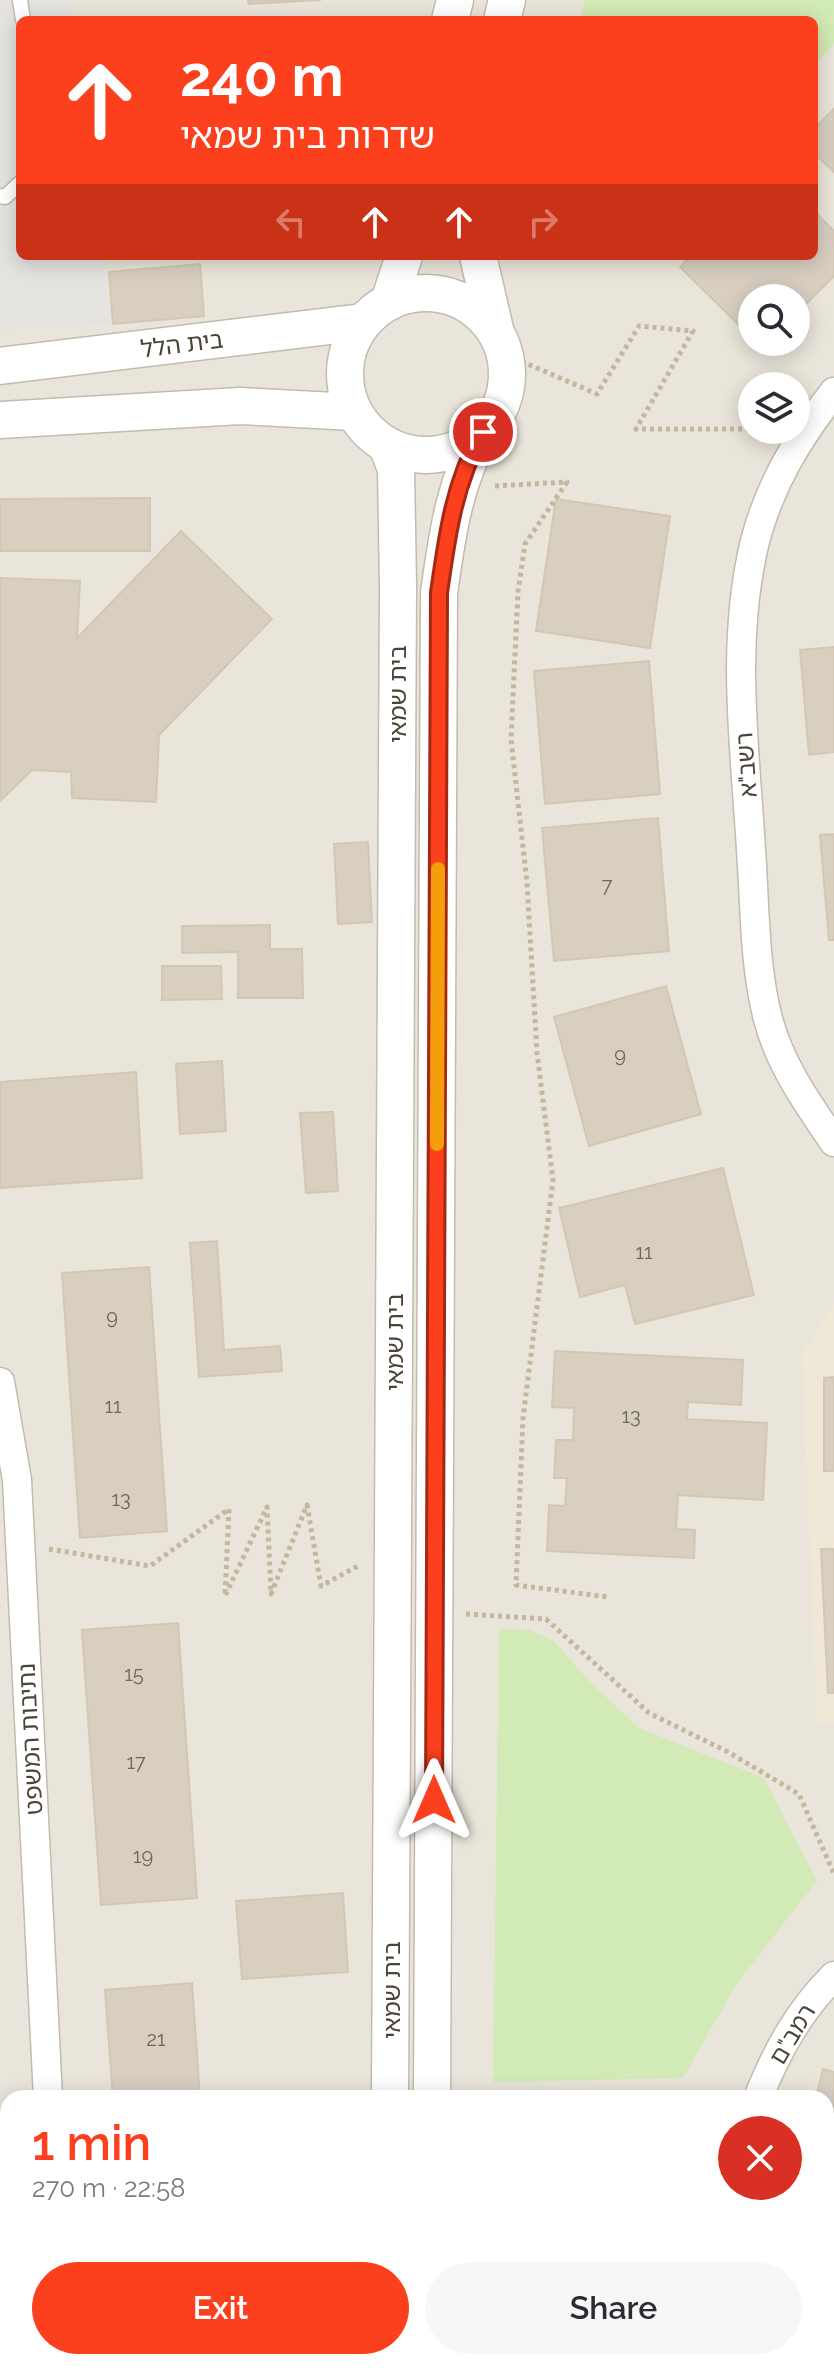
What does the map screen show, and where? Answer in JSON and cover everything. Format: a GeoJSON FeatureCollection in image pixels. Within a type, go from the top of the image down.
{"type":"FeatureCollection","features":[{"type":"Feature","properties":{"kind":"street"},"geometry":{"type":"LineString","coordinates":[[402,260],[376,312],[351,342],[345,365],[346,389],[354,412],[367,431],[387,446],[409,454],[433,455],[461,448],[483,432],[500,410],[508,383],[479,260]]}},
{"type":"Feature","properties":{"kind":"street"},"geometry":{"type":"LineString","coordinates":[[376,312],[403,295],[427,292],[451,296],[476,309],[500,342]]}},
{"type":"Feature","properties":{"kind":"street","name":"בית הלל"},"geometry":{"type":"LineString","coordinates":[[0,366],[376,312]]}},
{"type":"Feature","properties":{"kind":"street","name":"רשב\"א"},"geometry":{"type":"LineString","coordinates":[[834,392],[805,429],[777,477],[755,540],[743,603],[739,666],[758,952],[768,1020],[798,1091],[834,1142]]}},
{"type":"Feature","properties":{"kind":"street"},"geometry":{"type":"LineString","coordinates":[[0,420],[240,406],[354,412]]}},
{"type":"Feature","properties":{"kind":"street","name":"בית שמאי"},"geometry":{"type":"LineString","coordinates":[[432,2090],[439,593],[458,488],[465,463],[483,432]]}},
{"type":"Feature","properties":{"kind":"street","name":"בית שמאי"},"geometry":{"type":"LineString","coordinates":[[387,446],[396,469],[398,586],[390,2090]]}},
{"type":"Feature","properties":{"kind":"street","name":"נתיבות המשפט"},"geometry":{"type":"LineString","coordinates":[[0,1382],[17,1480],[48,2090]]}},
{"type":"Feature","properties":{"kind":"street","name":"רמב\"ם"},"geometry":{"type":"LineString","coordinates":[[761,2090],[779,2048],[810,2001],[834,1976]]}},
{"type":"Feature","properties":{"kind":"lane"},"geometry":{"type":"LineString","coordinates":[[0,196],[5,197],[16,187]]}},
{"type":"Feature","properties":{"kind":"path"},"geometry":{"type":"LineString","coordinates":[[500,342],[597,394],[639,326],[693,331],[636,429],[738,429]]}},
{"type":"Feature","properties":{"kind":"path"},"geometry":{"type":"LineString","coordinates":[[458,488],[567,482],[525,544],[517,621],[511,739],[527,883],[537,1053],[553,1180],[523,1418],[516,1585],[608,1597]]}},
{"type":"Feature","properties":{"kind":"path"},"geometry":{"type":"LineString","coordinates":[[20,1544],[150,1566],[229,1509],[225,1596],[267,1507],[271,1594],[307,1505],[321,1586],[392,1548]]}},
{"type":"Feature","properties":{"kind":"path"},"geometry":{"type":"LineString","coordinates":[[465,1614],[546,1619],[649,1713],[799,1794],[834,1874]]}},
{"type":"Feature","properties":{"kind":"shaded area"},"geometry":{"type":"Polygon","coordinates":[[[0,0],[834,0],[834,2090],[0,2090],[0,0]]]}},
{"type":"Feature","properties":{"kind":"shaded area"},"geometry":{"type":"Polygon","coordinates":[[[0,0],[71,0],[73,16],[16,16],[16,260],[105,260],[113,324],[0,329],[0,0]]]}},
{"type":"Feature","properties":{"kind":"shaded area"},"geometry":{"type":"Polygon","coordinates":[[[834,1304],[834,1722],[817,1724],[802,1354],[834,1304]]]}},
{"type":"Feature","properties":{"kind":"green space"},"geometry":{"type":"Polygon","coordinates":[[[585,0],[834,0],[834,44],[818,62],[818,16],[580,16],[585,0]]]}},
{"type":"Feature","properties":{"kind":"green space"},"geometry":{"type":"Polygon","coordinates":[[[499,1629],[530,1630],[554,1641],[590,1682],[639,1728],[764,1778],[817,1881],[737,1983],[683,2078],[493,2082],[499,1629]]]}},
{"type":"Feature","properties":{"kind":"building"},"geometry":{"type":"Polygon","coordinates":[[[248,0],[321,0],[249,4],[248,0]]]}},
{"type":"Feature","properties":{"kind":"building"},"geometry":{"type":"Polygon","coordinates":[[[834,109],[834,172],[818,157],[818,125],[834,109]]]}},
{"type":"Feature","properties":{"kind":"building"},"geometry":{"type":"Polygon","coordinates":[[[818,215],[834,231],[834,276],[810,300],[810,284],[738,284],[738,324],[680,267],[687,260],[818,260],[818,215]]]}},
{"type":"Feature","properties":{"kind":"building"},"geometry":{"type":"Polygon","coordinates":[[[200,264],[204,316],[113,324],[109,272],[200,264]]]}},
{"type":"Feature","properties":{"kind":"building"},"geometry":{"type":"Polygon","coordinates":[[[150,498],[150,551],[0,551],[0,499],[150,498]]]}},
{"type":"Feature","properties":{"kind":"building"},"geometry":{"type":"Polygon","coordinates":[[[556,499],[670,516],[650,648],[536,631],[556,499]]]}},
{"type":"Feature","properties":{"kind":"building"},"geometry":{"type":"Polygon","coordinates":[[[181,531],[272,619],[159,735],[156,802],[72,798],[71,772],[32,770],[0,801],[0,578],[80,581],[77,638],[181,531]]]}},
{"type":"Feature","properties":{"kind":"building"},"geometry":{"type":"Polygon","coordinates":[[[834,647],[834,752],[809,755],[800,650],[834,647]]]}},
{"type":"Feature","properties":{"kind":"building"},"geometry":{"type":"Polygon","coordinates":[[[649,661],[660,794],[545,804],[534,671],[649,661]]]}},
{"type":"Feature","properties":{"kind":"building"},"geometry":{"type":"Polygon","coordinates":[[[658,818],[669,951],[554,961],[542,828],[658,818]]]}},
{"type":"Feature","properties":{"kind":"building"},"geometry":{"type":"Polygon","coordinates":[[[834,834],[834,940],[829,940],[820,835],[834,834]]]}},
{"type":"Feature","properties":{"kind":"building"},"geometry":{"type":"Polygon","coordinates":[[[368,842],[372,922],[338,924],[334,844],[368,842]]]}},
{"type":"Feature","properties":{"kind":"building"},"geometry":{"type":"Polygon","coordinates":[[[270,925],[270,949],[302,949],[303,998],[238,998],[238,952],[182,953],[182,926],[270,925]]]}},
{"type":"Feature","properties":{"kind":"building"},"geometry":{"type":"Polygon","coordinates":[[[162,966],[221,966],[222,999],[162,1000],[162,966]]]}},
{"type":"Feature","properties":{"kind":"building"},"geometry":{"type":"Polygon","coordinates":[[[666,986],[701,1114],[589,1146],[554,1017],[666,986]]]}},
{"type":"Feature","properties":{"kind":"building"},"geometry":{"type":"Polygon","coordinates":[[[222,1061],[226,1131],[180,1134],[176,1064],[222,1061]]]}},
{"type":"Feature","properties":{"kind":"building"},"geometry":{"type":"Polygon","coordinates":[[[136,1072],[142,1178],[0,1188],[0,1082],[136,1072]]]}},
{"type":"Feature","properties":{"kind":"building"},"geometry":{"type":"Polygon","coordinates":[[[333,1112],[338,1191],[306,1193],[300,1113],[333,1112]]]}},
{"type":"Feature","properties":{"kind":"building"},"geometry":{"type":"Polygon","coordinates":[[[723,1168],[754,1295],[635,1324],[625,1285],[580,1297],[559,1208],[723,1168]]]}},
{"type":"Feature","properties":{"kind":"building"},"geometry":{"type":"Polygon","coordinates":[[[217,1241],[224,1350],[280,1346],[282,1371],[199,1377],[190,1243],[217,1241]]]}},
{"type":"Feature","properties":{"kind":"building"},"geometry":{"type":"Polygon","coordinates":[[[149,1267],[167,1531],[80,1538],[62,1273],[149,1267]]]}},
{"type":"Feature","properties":{"kind":"building"},"geometry":{"type":"Polygon","coordinates":[[[555,1351],[743,1360],[741,1405],[688,1402],[687,1419],[767,1423],[763,1500],[678,1495],[676,1529],[695,1530],[694,1558],[547,1551],[549,1505],[565,1506],[567,1478],[554,1478],[556,1440],[573,1440],[574,1408],[552,1407],[555,1351]]]}},
{"type":"Feature","properties":{"kind":"building"},"geometry":{"type":"Polygon","coordinates":[[[834,1377],[834,1471],[824,1471],[824,1378],[834,1377]]]}},
{"type":"Feature","properties":{"kind":"building"},"geometry":{"type":"Polygon","coordinates":[[[821,1549],[834,1549],[834,1693],[828,1693],[821,1549]]]}},
{"type":"Feature","properties":{"kind":"building"},"geometry":{"type":"Polygon","coordinates":[[[178,1623],[197,1898],[101,1905],[82,1630],[178,1623]]]}},
{"type":"Feature","properties":{"kind":"building"},"geometry":{"type":"Polygon","coordinates":[[[343,1893],[348,1972],[242,1979],[236,1901],[343,1893]]]}},
{"type":"Feature","properties":{"kind":"building"},"geometry":{"type":"Polygon","coordinates":[[[192,1983],[199,2090],[112,2090],[105,1990],[192,1983]]]}},
{"type":"Feature","properties":{"kind":"building"},"geometry":{"type":"Polygon","coordinates":[[[823,2069],[834,2072],[834,2090],[818,2090],[823,2069]]]}},
{"type":"Feature","properties":{"kind":"slow traffic"},"geometry":{"type":"LineString","coordinates":[[437,1144],[438,869]]}},
{"type":"Feature","properties":{"kind":"route"},"geometry":{"type":"LineString","coordinates":[[434,1800],[439,593],[455,499],[465,463],[483,432]]}}]}
